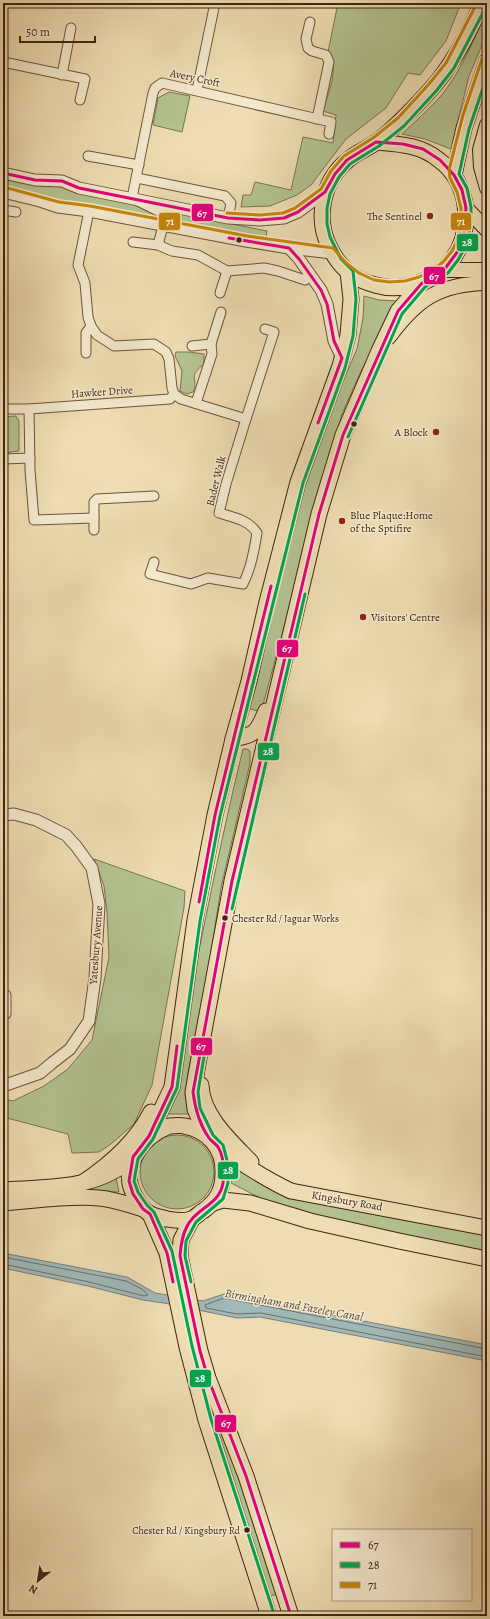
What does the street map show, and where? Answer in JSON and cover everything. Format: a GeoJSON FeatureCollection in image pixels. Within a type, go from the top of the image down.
{"type":"FeatureCollection","features":[{"type":"Feature","properties":{"kind":"highway"},"geometry":{"type":"LineString","coordinates":[[376,142],[403,144],[423,149],[440,160],[454,175],[462,190],[466,208],[466,220],[462,242],[454,257],[444,270],[422,283],[403,288],[384,287],[359,279],[337,262],[325,239],[322,224],[322,208],[325,192],[335,174],[347,160],[376,142],[401,122],[450,66],[482,3]]}},
{"type":"Feature","properties":{"kind":"highway"},"geometry":{"type":"LineString","coordinates":[[454,175],[464,128],[487,61]]}},
{"type":"Feature","properties":{"kind":"highway"},"geometry":{"type":"LineString","coordinates":[[3,1190],[82,1183],[99,1178],[125,1165],[149,1136],[172,1087],[195,920],[216,814],[233,739],[249,681],[265,610],[298,482],[342,358],[348,335],[351,319],[351,299],[348,272]]}},
{"type":"Feature","properties":{"kind":"highway"},"geometry":{"type":"LineString","coordinates":[[180,1287],[180,1240],[192,1219],[212,1204],[219,1196],[223,1183],[223,1164],[214,1143],[200,1121],[193,1092],[232,881],[273,712],[288,642],[319,514],[343,435],[398,310],[422,283]]}},
{"type":"Feature","properties":{"kind":"highway"},"geometry":{"type":"LineString","coordinates":[[233,739],[249,736],[259,728],[266,710],[277,665],[288,642]]}},
{"type":"Feature","properties":{"kind":"highway"},"geometry":{"type":"LineString","coordinates":[[82,1183],[118,1155],[138,1134],[157,1101],[178,1040]]}},
{"type":"Feature","properties":{"kind":"highway"},"geometry":{"type":"LineString","coordinates":[[200,1052],[201,1089],[206,1108],[221,1129],[247,1158],[274,1183]]}},
{"type":"Feature","properties":{"kind":"highway"},"geometry":{"type":"LineString","coordinates":[[149,1136],[169,1126],[184,1126],[196,1130],[214,1143]]}},
{"type":"Feature","properties":{"kind":"highway","name":"Kingsbury Road"},"geometry":{"type":"LineString","coordinates":[[214,1143],[253,1171],[291,1191],[487,1228]]}},
{"type":"Feature","properties":{"kind":"highway"},"geometry":{"type":"LineString","coordinates":[[133,1157],[129,1181],[133,1194],[147,1212],[167,1253],[180,1287],[206,1420],[269,1616]]}},
{"type":"Feature","properties":{"kind":"highway"},"geometry":{"type":"LineString","coordinates":[[3,1203],[66,1198],[98,1198],[117,1201],[171,1220],[192,1219]]}},
{"type":"Feature","properties":{"kind":"highway"},"geometry":{"type":"LineString","coordinates":[[212,1204],[223,1200],[250,1203],[310,1221],[399,1242],[487,1259]]}},
{"type":"Feature","properties":{"kind":"highway"},"geometry":{"type":"LineString","coordinates":[[185,1309],[208,1378],[246,1476],[289,1615]]}},
{"type":"Feature","properties":{"kind":"main road"},"geometry":{"type":"LineString","coordinates":[[487,125],[480,150],[481,167],[487,188]]}},
{"type":"Feature","properties":{"kind":"main road"},"geometry":{"type":"LineString","coordinates":[[466,208],[487,230]]}},
{"type":"Feature","properties":{"kind":"main road"},"geometry":{"type":"LineString","coordinates":[[444,270],[487,270]]}},
{"type":"Feature","properties":{"kind":"main road"},"geometry":{"type":"LineString","coordinates":[[379,351],[416,305],[433,294],[453,286],[487,283]]}},
{"type":"Feature","properties":{"kind":"street"},"geometry":{"type":"LineString","coordinates":[[197,90],[215,3]]}},
{"type":"Feature","properties":{"kind":"street"},"geometry":{"type":"LineString","coordinates":[[310,22],[306,39],[308,48],[312,51],[326,55],[329,62],[316,119]]}},
{"type":"Feature","properties":{"kind":"street"},"geometry":{"type":"LineString","coordinates":[[62,75],[71,28]]}},
{"type":"Feature","properties":{"kind":"street"},"geometry":{"type":"LineString","coordinates":[[3,62],[85,79],[80,100]]}},
{"type":"Feature","properties":{"kind":"street","name":"Avery Croft"},"geometry":{"type":"LineString","coordinates":[[132,198],[147,119],[155,88],[162,83],[331,122],[329,134]]}},
{"type":"Feature","properties":{"kind":"street"},"geometry":{"type":"LineString","coordinates":[[88,156],[139,166]]}},
{"type":"Feature","properties":{"kind":"street"},"geometry":{"type":"LineString","coordinates":[[3,173],[35,180],[62,180],[79,188],[228,218],[260,220],[284,218],[298,212],[325,192]]}},
{"type":"Feature","properties":{"kind":"street"},"geometry":{"type":"LineString","coordinates":[[137,178],[225,196],[231,203],[228,218]]}},
{"type":"Feature","properties":{"kind":"street"},"geometry":{"type":"LineString","coordinates":[[3,192],[58,207],[89,211],[162,226],[289,248],[332,253]]}},
{"type":"Feature","properties":{"kind":"street"},"geometry":{"type":"LineString","coordinates":[[132,198],[164,214],[158,245]]}},
{"type":"Feature","properties":{"kind":"street"},"geometry":{"type":"LineString","coordinates":[[3,210],[16,212]]}},
{"type":"Feature","properties":{"kind":"street"},"geometry":{"type":"LineString","coordinates":[[89,211],[78,265],[85,283],[88,317],[97,336],[114,346],[154,344],[166,352],[169,359],[174,394],[182,399],[246,419]]}},
{"type":"Feature","properties":{"kind":"street"},"geometry":{"type":"LineString","coordinates":[[134,242],[158,245],[172,251],[198,255],[227,271],[264,268],[304,280]]}},
{"type":"Feature","properties":{"kind":"street"},"geometry":{"type":"LineString","coordinates":[[289,248],[321,290],[327,304],[334,340],[342,358]]}},
{"type":"Feature","properties":{"kind":"street"},"geometry":{"type":"LineString","coordinates":[[220,293],[227,271]]}},
{"type":"Feature","properties":{"kind":"street"},"geometry":{"type":"LineString","coordinates":[[193,402],[212,354],[212,344],[221,312]]}},
{"type":"Feature","properties":{"kind":"street"},"geometry":{"type":"LineString","coordinates":[[86,353],[86,332],[91,326]]}},
{"type":"Feature","properties":{"kind":"street","name":"Bader Walk"},"geometry":{"type":"LineString","coordinates":[[154,562],[150,574],[191,584],[208,578],[243,584],[248,574],[258,533],[254,528],[242,520],[219,513],[226,484],[274,332],[265,329]]}},
{"type":"Feature","properties":{"kind":"street"},"geometry":{"type":"LineString","coordinates":[[192,346],[212,344]]}},
{"type":"Feature","properties":{"kind":"street","name":"Hawker Drive"},"geometry":{"type":"LineString","coordinates":[[3,409],[29,409],[170,399],[174,394]]}},
{"type":"Feature","properties":{"kind":"street"},"geometry":{"type":"LineString","coordinates":[[29,409],[30,458],[34,520],[94,518]]}},
{"type":"Feature","properties":{"kind":"street"},"geometry":{"type":"LineString","coordinates":[[3,459],[30,458]]}},
{"type":"Feature","properties":{"kind":"street"},"geometry":{"type":"LineString","coordinates":[[94,530],[94,502],[97,499],[154,496]]}},
{"type":"Feature","properties":{"kind":"street","name":"Yatesbury Avenue"},"geometry":{"type":"LineString","coordinates":[[3,814],[14,814],[36,820],[66,835],[92,868],[100,904],[95,978],[89,1021],[70,1050],[40,1073],[3,1086]]}},
{"type":"Feature","properties":{"kind":"street"},"geometry":{"type":"LineString","coordinates":[[3,1014],[6,1014],[6,995]]}},
{"type":"Feature","properties":{"kind":"green space"},"geometry":{"type":"Polygon","coordinates":[[[338,3],[461,3],[446,41],[420,75],[408,73],[386,108],[346,139],[311,185],[297,195],[270,206],[241,207],[243,195],[251,195],[255,182],[291,190],[303,137],[333,143],[336,115],[323,111],[333,74],[333,66],[328,52],[338,3]]]}},
{"type":"Feature","properties":{"kind":"green space"},"geometry":{"type":"Polygon","coordinates":[[[487,8],[487,33],[469,76],[451,149],[425,139],[402,134],[431,107],[447,88],[467,54],[487,8]]]}},
{"type":"Feature","properties":{"kind":"green space"},"geometry":{"type":"Polygon","coordinates":[[[169,92],[190,96],[182,132],[153,125],[158,98],[169,92]]]}},
{"type":"Feature","properties":{"kind":"green space"},"geometry":{"type":"Polygon","coordinates":[[[3,177],[66,186],[69,190],[130,202],[156,212],[157,216],[155,218],[76,204],[67,205],[52,202],[49,197],[3,188],[3,177]]]}},
{"type":"Feature","properties":{"kind":"green space"},"geometry":{"type":"Polygon","coordinates":[[[167,211],[267,231],[265,242],[168,223],[167,211]]]}},
{"type":"Feature","properties":{"kind":"green space"},"geometry":{"type":"Polygon","coordinates":[[[364,296],[379,300],[399,301],[361,371],[342,414],[261,712],[247,708],[271,618],[286,552],[308,475],[321,433],[357,349],[363,318],[364,296]]]}},
{"type":"Feature","properties":{"kind":"green space"},"geometry":{"type":"Polygon","coordinates":[[[176,352],[204,354],[204,364],[195,372],[195,388],[193,392],[187,394],[180,391],[182,371],[175,356],[176,352]]]}},
{"type":"Feature","properties":{"kind":"green space"},"geometry":{"type":"Polygon","coordinates":[[[16,416],[19,421],[19,451],[3,453],[3,417],[16,416]]]}},
{"type":"Feature","properties":{"kind":"green space"},"geometry":{"type":"Polygon","coordinates":[[[243,749],[250,751],[250,763],[221,888],[206,984],[188,1073],[185,1095],[189,1114],[165,1114],[222,840],[243,749]]]}},
{"type":"Feature","properties":{"kind":"green space"},"geometry":{"type":"Polygon","coordinates":[[[94,859],[185,891],[184,908],[152,1085],[134,1124],[111,1144],[99,1152],[72,1153],[68,1134],[3,1117],[3,1099],[13,1101],[44,1086],[68,1069],[92,1040],[109,957],[104,886],[94,859]]]}},
{"type":"Feature","properties":{"kind":"green space"},"geometry":{"type":"Polygon","coordinates":[[[177,1135],[191,1138],[203,1146],[211,1158],[214,1172],[211,1186],[203,1198],[191,1206],[177,1209],[163,1206],[151,1198],[143,1186],[140,1172],[143,1158],[151,1146],[163,1138],[177,1135]]]}},
{"type":"Feature","properties":{"kind":"green space"},"geometry":{"type":"Polygon","coordinates":[[[236,1167],[281,1190],[487,1233],[487,1252],[372,1231],[270,1203],[231,1183],[231,1172],[236,1167]]]}},
{"type":"Feature","properties":{"kind":"green space"},"geometry":{"type":"Polygon","coordinates":[[[116,1177],[119,1192],[76,1192],[116,1177]]]}},
{"type":"Feature","properties":{"kind":"green space"},"geometry":{"type":"Polygon","coordinates":[[[216,1427],[219,1427],[238,1469],[276,1592],[275,1595],[267,1596],[216,1427]]]}},
{"type":"Feature","properties":{"kind":"water"},"geometry":{"type":"Polygon","coordinates":[[[3,1253],[127,1277],[155,1293],[203,1301],[224,1294],[487,1345],[487,1361],[260,1317],[237,1318],[143,1300],[88,1286],[3,1268],[3,1253]]]}},
{"type":"Feature","properties":{"kind":"transit line","name":"71"},"geometry":{"type":"LineString","coordinates":[[227,213],[260,215],[283,213],[295,208],[321,189],[331,171],[344,156],[373,138],[398,118],[429,84],[446,63],[477,3]]}},
{"type":"Feature","properties":{"kind":"transit line","name":"28"},"geometry":{"type":"LineString","coordinates":[[274,1614],[211,1419],[192,1346],[172,1251],[154,1212],[138,1192],[134,1181],[138,1159],[153,1139],[177,1088],[200,921],[220,816],[303,483],[345,368],[353,336],[356,299],[353,271],[341,259],[330,237],[327,224],[327,208],[330,194],[339,177],[350,164],[379,146],[404,126],[437,90],[454,68],[487,5]]}},
{"type":"Feature","properties":{"kind":"transit line","name":"71"},"geometry":{"type":"LineString","coordinates":[[4,187],[59,202],[90,206],[247,236],[333,248],[346,263],[359,273],[374,280],[389,282],[405,281],[432,271],[443,262],[452,251],[458,239],[461,224],[461,208],[457,192],[450,178],[449,170],[463,115],[482,59]]}},
{"type":"Feature","properties":{"kind":"transit line","name":"28"},"geometry":{"type":"LineString","coordinates":[[348,437],[402,314],[425,287],[448,273],[458,260],[467,244],[471,220],[471,207],[467,188],[459,174],[469,129],[487,76]]}},
{"type":"Feature","properties":{"kind":"transit line","name":"67"},"geometry":{"type":"LineString","coordinates":[[3,173],[35,180],[62,181],[79,188],[228,218],[260,220],[284,218],[298,212],[325,192],[335,174],[347,160],[376,142],[403,144],[423,149],[440,160],[454,175],[462,190],[466,208],[464,233],[458,251],[444,270],[422,283],[398,311],[343,435],[319,514],[232,881],[193,1092],[200,1122],[210,1139],[220,1151],[223,1169],[223,1183],[215,1199],[196,1214],[186,1227],[180,1256],[200,1351],[208,1378],[246,1476],[291,1616]]}},
{"type":"Feature","properties":{"kind":"transit line","name":"67"},"geometry":{"type":"LineString","coordinates":[[229,238],[289,248],[299,259],[321,290],[327,304],[334,341],[342,358],[318,423]]}},
{"type":"Feature","properties":{"kind":"transit line","name":"67"},"geometry":{"type":"LineString","coordinates":[[199,902],[215,815],[271,586]]}},
{"type":"Feature","properties":{"kind":"transit line","name":"28"},"geometry":{"type":"LineString","coordinates":[[232,909],[305,594]]}},
{"type":"Feature","properties":{"kind":"transit line","name":"67"},"geometry":{"type":"LineString","coordinates":[[173,1282],[167,1253],[150,1214],[143,1209],[133,1194],[129,1181],[133,1157],[149,1136],[172,1087],[177,1046]]}},
{"type":"Feature","properties":{"kind":"transit line","name":"28"},"geometry":{"type":"LineString","coordinates":[[191,1282],[185,1256],[186,1241],[196,1222],[223,1199],[228,1183],[228,1164],[223,1145],[213,1135],[200,1108],[198,1092],[205,1051]]}},
{"type":"Feature","properties":{"kind":"place","name":"The Sentinel"},"geometry":{"type":"Point","coordinates":[430,216]}},
{"type":"Feature","properties":{"kind":"place","name":"A Block"},"geometry":{"type":"Point","coordinates":[436,432]}},
{"type":"Feature","properties":{"kind":"place","name":"Blue Plaque:Home of the Sptifire"},"geometry":{"type":"Point","coordinates":[342,521]}},
{"type":"Feature","properties":{"kind":"place","name":"Visitors' Centre"},"geometry":{"type":"Point","coordinates":[363,617]}},
{"type":"Feature","properties":{"kind":"place","name":"Chester Rd / Jaguar Works"},"geometry":{"type":"Point","coordinates":[225,918]}},
{"type":"Feature","properties":{"kind":"place","name":"Chester Rd / Kingsbury Rd"},"geometry":{"type":"Point","coordinates":[247,1530]}},
{"type":"Feature","properties":{"kind":"water label","name":"Birmingham and Fazeley Canal"},"geometry":{"type":"Point","coordinates":[294,1305]}}]}
